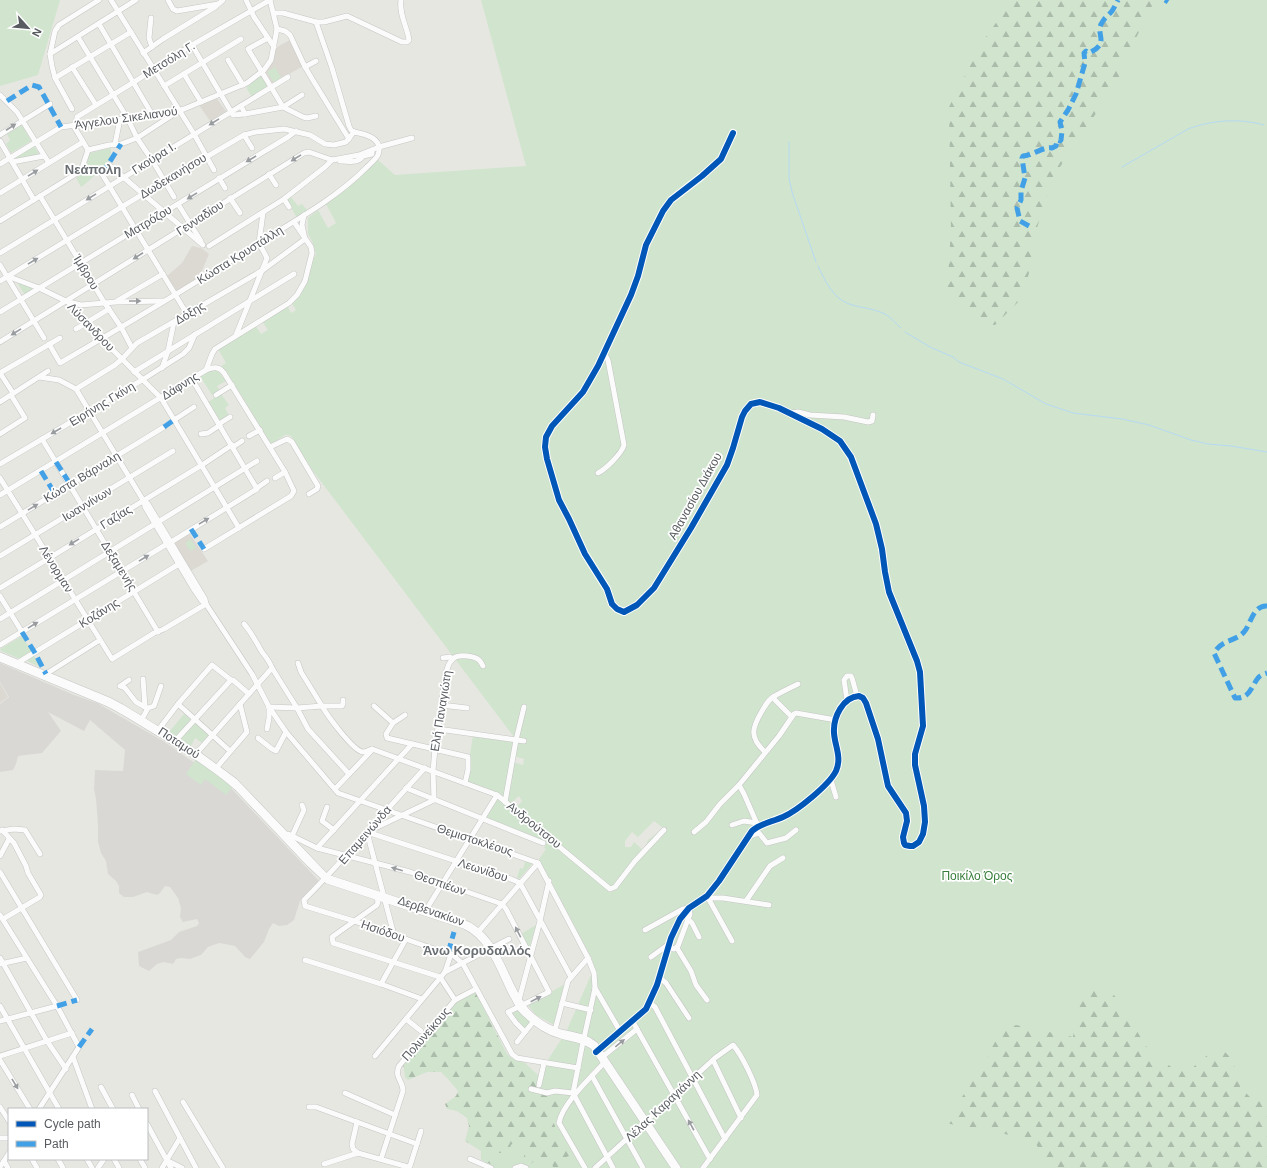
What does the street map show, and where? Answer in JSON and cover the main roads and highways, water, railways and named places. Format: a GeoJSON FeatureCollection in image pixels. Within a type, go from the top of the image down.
{"type":"FeatureCollection","features":[{"type":"Feature","properties":{"kind":"waterway"},"geometry":{"type":"LineString","coordinates":[[1122,167],[1188,129],[1197,126],[1226,121],[1245,121],[1264,125]]}},
{"type":"Feature","properties":{"kind":"waterway"},"geometry":{"type":"LineString","coordinates":[[789,142],[789,178],[792,192],[816,262]]}},
{"type":"Feature","properties":{"kind":"waterway"},"geometry":{"type":"LineString","coordinates":[[818,266],[827,283],[838,298],[849,304],[876,310],[885,314],[901,328]]}},
{"type":"Feature","properties":{"kind":"waterway"},"geometry":{"type":"LineString","coordinates":[[905,332],[930,347],[953,357],[959,362],[1003,379],[1046,404],[1073,413],[1122,419],[1149,425],[1191,440],[1208,444],[1267,452]]}},
{"type":"Feature","properties":{"kind":"district","name":"Νεάπολη"},"geometry":{"type":"Point","coordinates":[93,169]}},
{"type":"Feature","properties":{"kind":"district","name":"Άνω Κορυδαλλός"},"geometry":{"type":"Point","coordinates":[477,950]}},
{"type":"Feature","properties":{"kind":"park label","name":"Ποικίλο Όρος"},"geometry":{"type":"Point","coordinates":[977,876]}}]}
